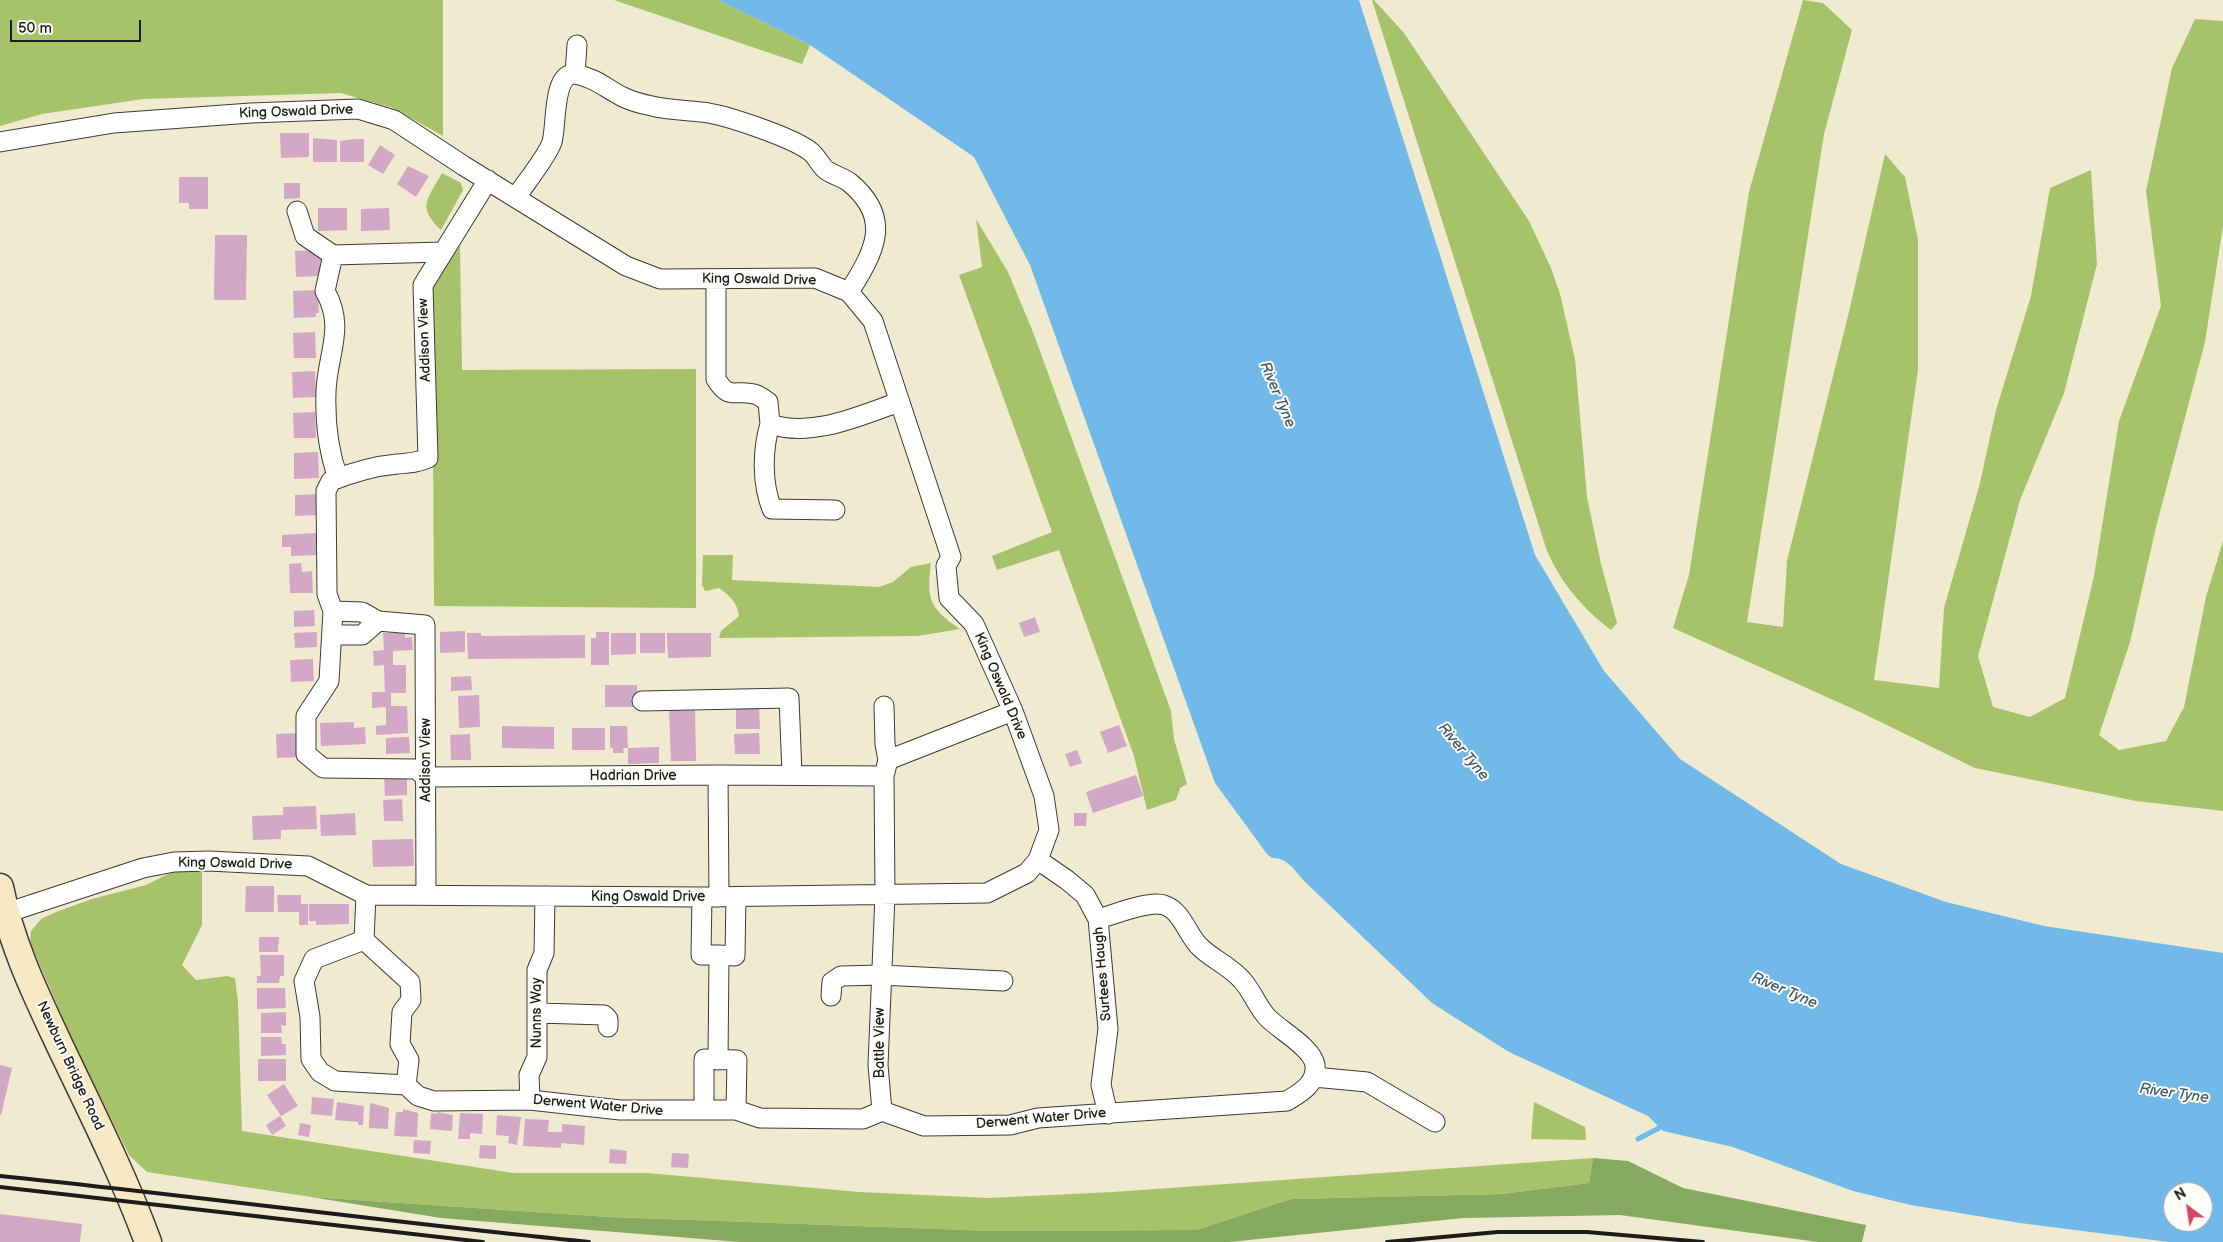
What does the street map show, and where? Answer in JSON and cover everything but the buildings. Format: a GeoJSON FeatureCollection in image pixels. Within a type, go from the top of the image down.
{"type":"FeatureCollection","features":[{"type":"Feature","properties":{"kind":"street"},"geometry":{"type":"LineString","coordinates":[[575,74],[577,45]]}},
{"type":"Feature","properties":{"kind":"street"},"geometry":{"type":"LineString","coordinates":[[516,197],[552,143],[559,90],[564,78],[569,74],[590,77],[623,97],[650,106],[676,111],[702,112],[790,139],[812,152],[825,169],[848,181],[867,199],[875,215],[876,236],[870,256],[849,292]]}},
{"type":"Feature","properties":{"kind":"street","name":"King Oswald Drive"},"geometry":{"type":"LineString","coordinates":[[0,142],[114,123],[251,112],[358,110],[394,120],[464,166],[626,266],[660,280],[815,278],[849,292],[873,321],[951,556],[946,566],[949,598],[974,624],[1013,711],[1044,796],[1049,830],[1038,860],[1027,873],[987,893],[719,897],[366,895],[308,866],[209,861],[174,862],[143,868],[6,913]]}},
{"type":"Feature","properties":{"kind":"street","name":"Addison View"},"geometry":{"type":"LineString","coordinates":[[338,478],[397,464],[415,464],[428,458],[423,285],[488,180]]}},
{"type":"Feature","properties":{"kind":"street"},"geometry":{"type":"LineString","coordinates":[[296,211],[305,236],[333,255],[442,252]]}},
{"type":"Feature","properties":{"kind":"street"},"geometry":{"type":"LineString","coordinates":[[333,255],[324,291],[333,305],[336,326],[326,390],[329,452],[338,478],[331,481],[326,491],[327,594],[333,611],[332,635],[329,681],[306,716],[306,754],[323,768],[416,769],[426,778]]}},
{"type":"Feature","properties":{"kind":"street"},"geometry":{"type":"LineString","coordinates":[[716,279],[716,379],[722,389],[735,394],[754,394],[768,402],[770,424],[765,441],[766,494],[772,509],[835,510]]}},
{"type":"Feature","properties":{"kind":"street"},"geometry":{"type":"LineString","coordinates":[[770,424],[782,428],[816,428],[855,418],[899,402]]}},
{"type":"Feature","properties":{"kind":"street"},"geometry":{"type":"LineString","coordinates":[[332,635],[362,634],[378,621],[362,612],[333,611]]}},
{"type":"Feature","properties":{"kind":"street","name":"Addison View"},"geometry":{"type":"LineString","coordinates":[[378,621],[425,625],[426,895]]}},
{"type":"Feature","properties":{"kind":"street"},"geometry":{"type":"LineString","coordinates":[[642,701],[789,698],[792,774]]}},
{"type":"Feature","properties":{"kind":"street","name":"Battle View"},"geometry":{"type":"LineString","coordinates":[[882,1111],[878,1064],[885,895],[886,768],[884,706]]}},
{"type":"Feature","properties":{"kind":"street"},"geometry":{"type":"LineString","coordinates":[[886,768],[1013,711]]}},
{"type":"Feature","properties":{"kind":"street","name":"Hadrian Drive"},"geometry":{"type":"LineString","coordinates":[[426,778],[792,774],[886,768]]}},
{"type":"Feature","properties":{"kind":"street"},"geometry":{"type":"LineString","coordinates":[[718,775],[719,897],[735,956],[701,955],[719,897]]}},
{"type":"Feature","properties":{"kind":"street","name":"Surtees Haugh"},"geometry":{"type":"LineString","coordinates":[[1038,860],[1085,895],[1098,919],[1108,1029],[1102,1085],[1108,1114]]}},
{"type":"Feature","properties":{"kind":"street","name":"Newburn Bridge Road"},"geometry":{"type":"LineString","coordinates":[[0,887],[24,971],[128,1189],[148,1242]]}},
{"type":"Feature","properties":{"kind":"street"},"geometry":{"type":"LineString","coordinates":[[364,940],[366,895]]}},
{"type":"Feature","properties":{"kind":"street","name":"Nunns Way"},"geometry":{"type":"LineString","coordinates":[[530,1100],[529,1075],[537,1057],[537,970],[544,953],[545,896]]}},
{"type":"Feature","properties":{"kind":"street"},"geometry":{"type":"LineString","coordinates":[[1098,919],[1150,905],[1164,905],[1175,912],[1197,944],[1213,959],[1237,975],[1268,1019],[1310,1055],[1315,1065],[1314,1077],[1367,1082],[1435,1122]]}},
{"type":"Feature","properties":{"kind":"street"},"geometry":{"type":"LineString","coordinates":[[364,940],[410,982],[411,1000],[402,1012],[400,1044],[409,1060],[406,1085],[335,1081],[320,1072],[311,1059],[310,1017],[304,981],[314,960],[364,940]]}},
{"type":"Feature","properties":{"kind":"street"},"geometry":{"type":"LineString","coordinates":[[718,1060],[719,955]]}},
{"type":"Feature","properties":{"kind":"street"},"geometry":{"type":"LineString","coordinates":[[831,996],[832,982],[841,976],[881,975],[1003,981]]}},
{"type":"Feature","properties":{"kind":"street"},"geometry":{"type":"LineString","coordinates":[[538,1013],[604,1015],[608,1019],[608,1027]]}},
{"type":"Feature","properties":{"kind":"street"},"geometry":{"type":"LineString","coordinates":[[704,1109],[704,1059],[737,1060],[736,1110]]}},
{"type":"Feature","properties":{"kind":"street","name":"Derwent Water Drive"},"geometry":{"type":"LineString","coordinates":[[406,1085],[418,1096],[434,1101],[530,1100],[620,1110],[686,1112],[704,1109],[736,1110],[760,1118],[863,1119],[882,1111],[924,1126],[1010,1125],[1038,1118],[1287,1102],[1307,1088],[1314,1077]]}},
{"type":"Feature","properties":{"kind":"green space"},"geometry":{"type":"Polygon","coordinates":[[[0,0],[443,0],[443,136],[393,108],[341,93],[143,99],[42,114],[0,126],[0,0]]]}},
{"type":"Feature","properties":{"kind":"green space"},"geometry":{"type":"Polygon","coordinates":[[[614,0],[718,0],[810,45],[802,64],[614,0]]]}},
{"type":"Feature","properties":{"kind":"green space"},"geometry":{"type":"Polygon","coordinates":[[[1372,0],[1404,33],[1529,221],[1551,268],[1560,294],[1575,359],[1587,497],[1601,564],[1617,623],[1611,630],[1573,594],[1558,572],[1546,548],[1372,0]]]}},
{"type":"Feature","properties":{"kind":"green space"},"geometry":{"type":"Polygon","coordinates":[[[1803,0],[1823,3],[1852,30],[1824,134],[1747,622],[1783,627],[1787,561],[1848,316],[1885,154],[1905,177],[1918,240],[1918,370],[1874,680],[1939,688],[1944,608],[1979,487],[1996,410],[2031,296],[2050,188],[2091,170],[2097,264],[2064,393],[2020,500],[1978,656],[1993,707],[2030,717],[2065,698],[2094,576],[2119,421],[2161,306],[2146,191],[2172,68],[2195,19],[2223,21],[2223,226],[2205,342],[2156,527],[2130,642],[2099,735],[2119,750],[2166,741],[2184,707],[2206,597],[2223,541],[2223,811],[2136,801],[1975,768],[1860,712],[1673,628],[1689,575],[1749,192],[1803,0]]]}},
{"type":"Feature","properties":{"kind":"green space"},"geometry":{"type":"Polygon","coordinates":[[[442,173],[461,183],[463,190],[441,230],[429,215],[427,202],[442,173]]]}},
{"type":"Feature","properties":{"kind":"green space"},"geometry":{"type":"Polygon","coordinates":[[[976,219],[1008,272],[1033,332],[1171,711],[1174,739],[1187,784],[1180,788],[1176,800],[1147,810],[1134,756],[1059,550],[997,570],[992,556],[1052,532],[959,275],[982,267],[976,219]]]}},
{"type":"Feature","properties":{"kind":"green space"},"geometry":{"type":"Polygon","coordinates":[[[460,246],[462,370],[696,369],[696,608],[434,606],[432,283],[460,246]]]}},
{"type":"Feature","properties":{"kind":"green space"},"geometry":{"type":"Polygon","coordinates":[[[703,555],[733,555],[732,580],[879,587],[893,582],[911,567],[931,563],[929,586],[932,602],[942,615],[960,629],[918,636],[719,638],[721,631],[739,616],[737,607],[732,600],[719,588],[705,591],[702,585],[703,555]]]}},
{"type":"Feature","properties":{"kind":"green space"},"geometry":{"type":"Polygon","coordinates":[[[202,866],[202,925],[182,965],[196,980],[227,976],[235,978],[238,1002],[242,1131],[513,1173],[647,1173],[859,1192],[989,1198],[1113,1192],[1593,1158],[1589,1183],[1501,1194],[1291,1199],[1196,1230],[994,1231],[609,1217],[311,1197],[147,1172],[129,1155],[67,1028],[30,942],[31,931],[41,919],[56,912],[92,899],[146,885],[176,870],[202,866]]]}},
{"type":"Feature","properties":{"kind":"green space"},"geometry":{"type":"Polygon","coordinates":[[[1534,1102],[1585,1127],[1586,1140],[1531,1139],[1534,1102]]]}},
{"type":"Feature","properties":{"kind":"green space"},"geometry":{"type":"Polygon","coordinates":[[[1593,1158],[1628,1161],[1683,1188],[1866,1225],[1862,1242],[1818,1242],[1620,1215],[1463,1218],[1229,1242],[740,1242],[441,1218],[311,1197],[609,1217],[994,1231],[1196,1230],[1291,1199],[1501,1194],[1589,1183],[1593,1158]]]}},
{"type":"Feature","properties":{"kind":"water","name":"River Tyne"},"geometry":{"type":"Polygon","coordinates":[[[718,0],[1359,0],[1535,555],[1604,671],[1680,759],[1841,864],[1946,902],[2044,926],[2223,953],[2223,1242],[2169,1242],[2020,1223],[1911,1205],[1853,1191],[1733,1147],[1663,1131],[1648,1116],[1509,1052],[1432,1003],[1303,880],[1290,865],[1267,854],[1215,783],[1030,265],[974,157],[810,45],[718,0]]]}},
{"type":"Feature","properties":{"kind":"waterway"},"geometry":{"type":"LineString","coordinates":[[1638,1139],[1659,1128]]}},
{"type":"Feature","properties":{"kind":"railway"},"geometry":{"type":"LineString","coordinates":[[0,1176],[589,1242]]}},
{"type":"Feature","properties":{"kind":"railway"},"geometry":{"type":"LineString","coordinates":[[0,1187],[483,1242]]}},
{"type":"Feature","properties":{"kind":"railway"},"geometry":{"type":"LineString","coordinates":[[1387,1242],[1498,1232],[1587,1232],[1703,1242]]}}]}
